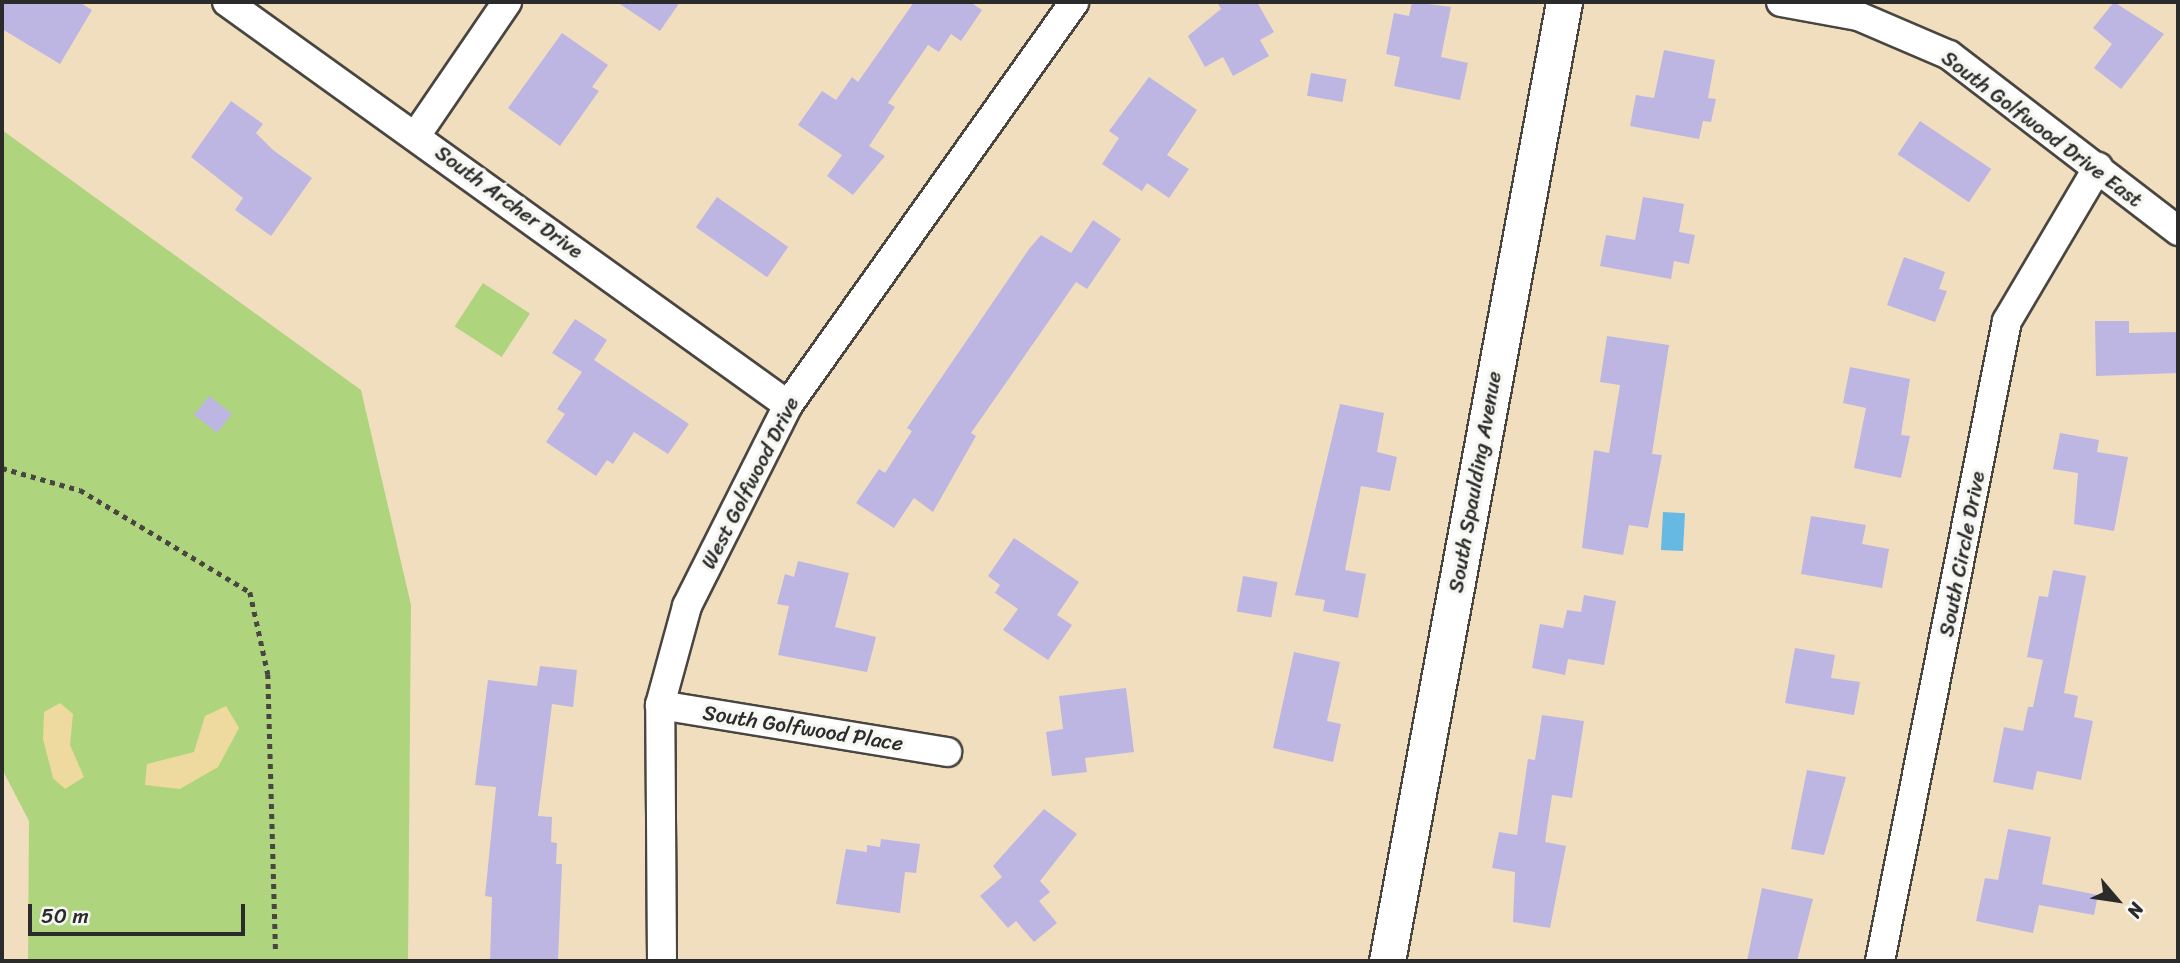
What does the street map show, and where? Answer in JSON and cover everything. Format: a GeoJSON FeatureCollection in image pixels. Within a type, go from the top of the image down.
{"type":"FeatureCollection","features":[{"type":"Feature","properties":{"kind":"street","name":"South Archer Drive"},"geometry":{"type":"LineString","coordinates":[[228,2],[417,134],[788,405]]}},
{"type":"Feature","properties":{"kind":"street"},"geometry":{"type":"LineString","coordinates":[[417,134],[507,2]]}},
{"type":"Feature","properties":{"kind":"street","name":"West Golfwood Drive"},"geometry":{"type":"LineString","coordinates":[[662,961],[660,705],[687,606],[788,405],[1074,2]]}},
{"type":"Feature","properties":{"kind":"street","name":"South Spaulding Avenue"},"geometry":{"type":"LineString","coordinates":[[1387,961],[1563,2]]}},
{"type":"Feature","properties":{"kind":"street","name":"South Golfwood Drive East"},"geometry":{"type":"LineString","coordinates":[[1781,2],[1858,16],[1949,55],[2178,231]]}},
{"type":"Feature","properties":{"kind":"street","name":"South Circle Drive"},"geometry":{"type":"LineString","coordinates":[[1880,961],[2007,321],[2098,167]]}},
{"type":"Feature","properties":{"kind":"street","name":"South Golfwood Place"},"geometry":{"type":"LineString","coordinates":[[660,705],[947,752]]}},
{"type":"Feature","properties":{"kind":"path"},"geometry":{"type":"LineString","coordinates":[[2,468],[80,490],[250,592],[268,674],[276,953]]}},
{"type":"Feature","properties":{"kind":"green space"},"geometry":{"type":"Polygon","coordinates":[[[2,130],[361,390],[411,605],[408,961],[28,961],[29,821],[2,769],[2,130]]]}},
{"type":"Feature","properties":{"kind":"green space"},"geometry":{"type":"Polygon","coordinates":[[[483,283],[530,313],[502,357],[455,327],[483,283]]]}},
{"type":"Feature","properties":{"kind":"sand"},"geometry":{"type":"Polygon","coordinates":[[[60,703],[73,714],[70,745],[84,777],[65,789],[53,778],[43,739],[44,712],[60,703]]]}},
{"type":"Feature","properties":{"kind":"sand"},"geometry":{"type":"Polygon","coordinates":[[[226,706],[239,728],[218,767],[180,789],[145,785],[147,764],[194,752],[205,716],[226,706]]]}},
{"type":"Feature","properties":{"kind":"water"},"geometry":{"type":"Polygon","coordinates":[[[1663,512],[1685,513],[1683,551],[1661,550],[1663,512]]]}},
{"type":"Feature","properties":{"kind":"building"},"geometry":{"type":"Polygon","coordinates":[[[2,2],[79,2],[92,10],[60,64],[2,29],[2,2]]]}},
{"type":"Feature","properties":{"kind":"building"},"geometry":{"type":"Polygon","coordinates":[[[617,2],[680,2],[660,31],[617,2]]]}},
{"type":"Feature","properties":{"kind":"building"},"geometry":{"type":"Polygon","coordinates":[[[914,2],[970,2],[982,10],[961,41],[951,34],[939,52],[928,45],[888,103],[895,107],[869,146],[885,156],[853,195],[827,176],[842,155],[798,125],[822,91],[836,100],[852,77],[858,82],[914,2]]]}},
{"type":"Feature","properties":{"kind":"building"},"geometry":{"type":"Polygon","coordinates":[[[1217,2],[1257,2],[1274,32],[1260,40],[1269,56],[1233,76],[1223,57],[1205,67],[1188,36],[1221,9],[1217,2]]]}},
{"type":"Feature","properties":{"kind":"building"},"geometry":{"type":"Polygon","coordinates":[[[1412,2],[1451,7],[1441,57],[1468,63],[1460,100],[1394,86],[1400,57],[1386,54],[1394,13],[1409,16],[1412,2]]]}},
{"type":"Feature","properties":{"kind":"building"},"geometry":{"type":"Polygon","coordinates":[[[2114,2],[2164,34],[2121,89],[2094,68],[2112,44],[2093,28],[2114,2]]]}},
{"type":"Feature","properties":{"kind":"building"},"geometry":{"type":"Polygon","coordinates":[[[562,33],[608,65],[592,87],[599,91],[560,146],[508,108],[562,33]]]}},
{"type":"Feature","properties":{"kind":"building"},"geometry":{"type":"Polygon","coordinates":[[[1664,50],[1715,60],[1708,98],[1716,99],[1711,122],[1703,121],[1699,139],[1630,126],[1636,95],[1654,98],[1664,50]]]}},
{"type":"Feature","properties":{"kind":"building"},"geometry":{"type":"Polygon","coordinates":[[[1311,73],[1346,79],[1342,102],[1307,96],[1311,73]]]}},
{"type":"Feature","properties":{"kind":"building"},"geometry":{"type":"Polygon","coordinates":[[[1149,77],[1197,110],[1167,155],[1189,169],[1169,198],[1147,183],[1142,191],[1102,164],[1119,138],[1109,131],[1149,77]]]}},
{"type":"Feature","properties":{"kind":"building"},"geometry":{"type":"Polygon","coordinates":[[[231,101],[263,124],[256,133],[273,150],[312,178],[271,236],[235,210],[243,198],[191,157],[231,101]]]}},
{"type":"Feature","properties":{"kind":"building"},"geometry":{"type":"Polygon","coordinates":[[[1920,121],[1991,169],[1969,202],[1898,154],[1920,121]]]}},
{"type":"Feature","properties":{"kind":"building"},"geometry":{"type":"Polygon","coordinates":[[[717,197],[788,247],[767,277],[696,227],[717,197]]]}},
{"type":"Feature","properties":{"kind":"building"},"geometry":{"type":"Polygon","coordinates":[[[1643,197],[1684,204],[1679,232],[1695,235],[1689,264],[1674,261],[1671,279],[1600,266],[1606,235],[1635,240],[1643,197]]]}},
{"type":"Feature","properties":{"kind":"building"},"geometry":{"type":"Polygon","coordinates":[[[1093,220],[1121,239],[1087,289],[1076,282],[971,433],[976,436],[933,512],[914,498],[894,528],[856,503],[879,469],[885,473],[912,431],[907,428],[1029,249],[1041,235],[1071,253],[1093,220]]]}},
{"type":"Feature","properties":{"kind":"building"},"geometry":{"type":"Polygon","coordinates":[[[1904,257],[1945,272],[1939,289],[1947,291],[1935,322],[1887,305],[1904,257]]]}},
{"type":"Feature","properties":{"kind":"building"},"geometry":{"type":"Polygon","coordinates":[[[575,319],[607,340],[594,360],[689,424],[668,454],[634,432],[613,464],[607,460],[596,476],[546,442],[565,414],[557,409],[582,372],[552,353],[575,319]]]}},
{"type":"Feature","properties":{"kind":"building"},"geometry":{"type":"Polygon","coordinates":[[[2095,321],[2129,321],[2129,333],[2178,332],[2178,373],[2096,376],[2095,321]]]}},
{"type":"Feature","properties":{"kind":"building"},"geometry":{"type":"Polygon","coordinates":[[[1607,336],[1669,345],[1652,454],[1662,455],[1648,528],[1629,525],[1623,555],[1582,548],[1594,450],[1609,453],[1620,385],[1600,382],[1607,336]]]}},
{"type":"Feature","properties":{"kind":"building"},"geometry":{"type":"Polygon","coordinates":[[[1850,367],[1910,379],[1901,435],[1910,436],[1901,478],[1854,468],[1866,408],[1843,403],[1850,367]]]}},
{"type":"Feature","properties":{"kind":"building"},"geometry":{"type":"Polygon","coordinates":[[[209,396],[232,414],[217,433],[194,415],[209,396]]]}},
{"type":"Feature","properties":{"kind":"building"},"geometry":{"type":"Polygon","coordinates":[[[1340,404],[1384,413],[1377,452],[1397,457],[1390,491],[1361,486],[1345,570],[1366,574],[1358,618],[1323,611],[1325,600],[1295,595],[1340,404]]]}},
{"type":"Feature","properties":{"kind":"building"},"geometry":{"type":"Polygon","coordinates":[[[2060,433],[2099,440],[2097,452],[2128,457],[2114,531],[2074,524],[2078,473],[2053,469],[2060,433]]]}},
{"type":"Feature","properties":{"kind":"building"},"geometry":{"type":"Polygon","coordinates":[[[1811,516],[1866,525],[1862,544],[1889,549],[1882,588],[1801,574],[1811,516]]]}},
{"type":"Feature","properties":{"kind":"building"},"geometry":{"type":"Polygon","coordinates":[[[1014,538],[1079,582],[1057,615],[1072,625],[1048,660],[1003,630],[1018,609],[995,593],[1000,585],[988,576],[1014,538]]]}},
{"type":"Feature","properties":{"kind":"building"},"geometry":{"type":"Polygon","coordinates":[[[798,561],[849,573],[835,627],[876,637],[867,672],[778,655],[789,606],[777,604],[785,574],[794,577],[798,561]]]}},
{"type":"Feature","properties":{"kind":"building"},"geometry":{"type":"Polygon","coordinates":[[[2053,570],[2086,576],[2064,693],[2078,696],[2074,717],[2093,721],[2081,780],[2037,771],[2033,790],[1993,782],[2004,727],[2023,731],[2028,707],[2033,707],[2043,660],[2027,657],[2039,596],[2048,597],[2053,570]]]}},
{"type":"Feature","properties":{"kind":"building"},"geometry":{"type":"Polygon","coordinates":[[[1243,576],[1277,582],[1271,618],[1237,611],[1243,576]]]}},
{"type":"Feature","properties":{"kind":"building"},"geometry":{"type":"Polygon","coordinates":[[[1584,595],[1616,601],[1604,665],[1568,659],[1565,675],[1532,668],[1540,624],[1563,628],[1567,610],[1581,612],[1584,595]]]}},
{"type":"Feature","properties":{"kind":"building"},"geometry":{"type":"Polygon","coordinates":[[[1795,648],[1835,655],[1831,678],[1860,682],[1854,715],[1785,703],[1795,648]]]}},
{"type":"Feature","properties":{"kind":"building"},"geometry":{"type":"Polygon","coordinates":[[[1294,652],[1340,662],[1327,721],[1341,724],[1333,762],[1273,748],[1294,652]]]}},
{"type":"Feature","properties":{"kind":"building"},"geometry":{"type":"Polygon","coordinates":[[[540,666],[577,670],[573,707],[552,704],[538,816],[552,817],[551,842],[557,843],[556,864],[562,864],[558,961],[490,961],[492,897],[485,896],[496,787],[475,785],[488,680],[537,686],[540,666]]]}},
{"type":"Feature","properties":{"kind":"building"},"geometry":{"type":"Polygon","coordinates":[[[1126,688],[1134,752],[1085,758],[1087,772],[1052,776],[1046,732],[1063,729],[1059,696],[1126,688]]]}},
{"type":"Feature","properties":{"kind":"building"},"geometry":{"type":"Polygon","coordinates":[[[1542,715],[1584,721],[1572,798],[1552,795],[1545,842],[1566,846],[1550,928],[1513,922],[1515,872],[1492,868],[1499,832],[1517,835],[1528,759],[1535,760],[1542,715]]]}},
{"type":"Feature","properties":{"kind":"building"},"geometry":{"type":"Polygon","coordinates":[[[1807,770],[1846,777],[1824,855],[1791,849],[1807,770]]]}},
{"type":"Feature","properties":{"kind":"building"},"geometry":{"type":"Polygon","coordinates":[[[1044,809],[1077,834],[1040,881],[1050,892],[1039,901],[1057,923],[1034,942],[1016,921],[1008,928],[980,896],[1002,877],[993,866],[1044,809]]]}},
{"type":"Feature","properties":{"kind":"building"},"geometry":{"type":"Polygon","coordinates":[[[2008,829],[2051,837],[2042,884],[2098,895],[2094,915],[2039,905],[2033,933],[1976,921],[1985,878],[1998,880],[2008,829]]]}},
{"type":"Feature","properties":{"kind":"building"},"geometry":{"type":"Polygon","coordinates":[[[881,839],[920,844],[916,873],[905,872],[900,913],[836,904],[846,849],[867,852],[867,845],[880,847],[881,839]]]}},
{"type":"Feature","properties":{"kind":"building"},"geometry":{"type":"Polygon","coordinates":[[[1762,888],[1813,899],[1797,961],[1747,961],[1762,888]]]}}]}
